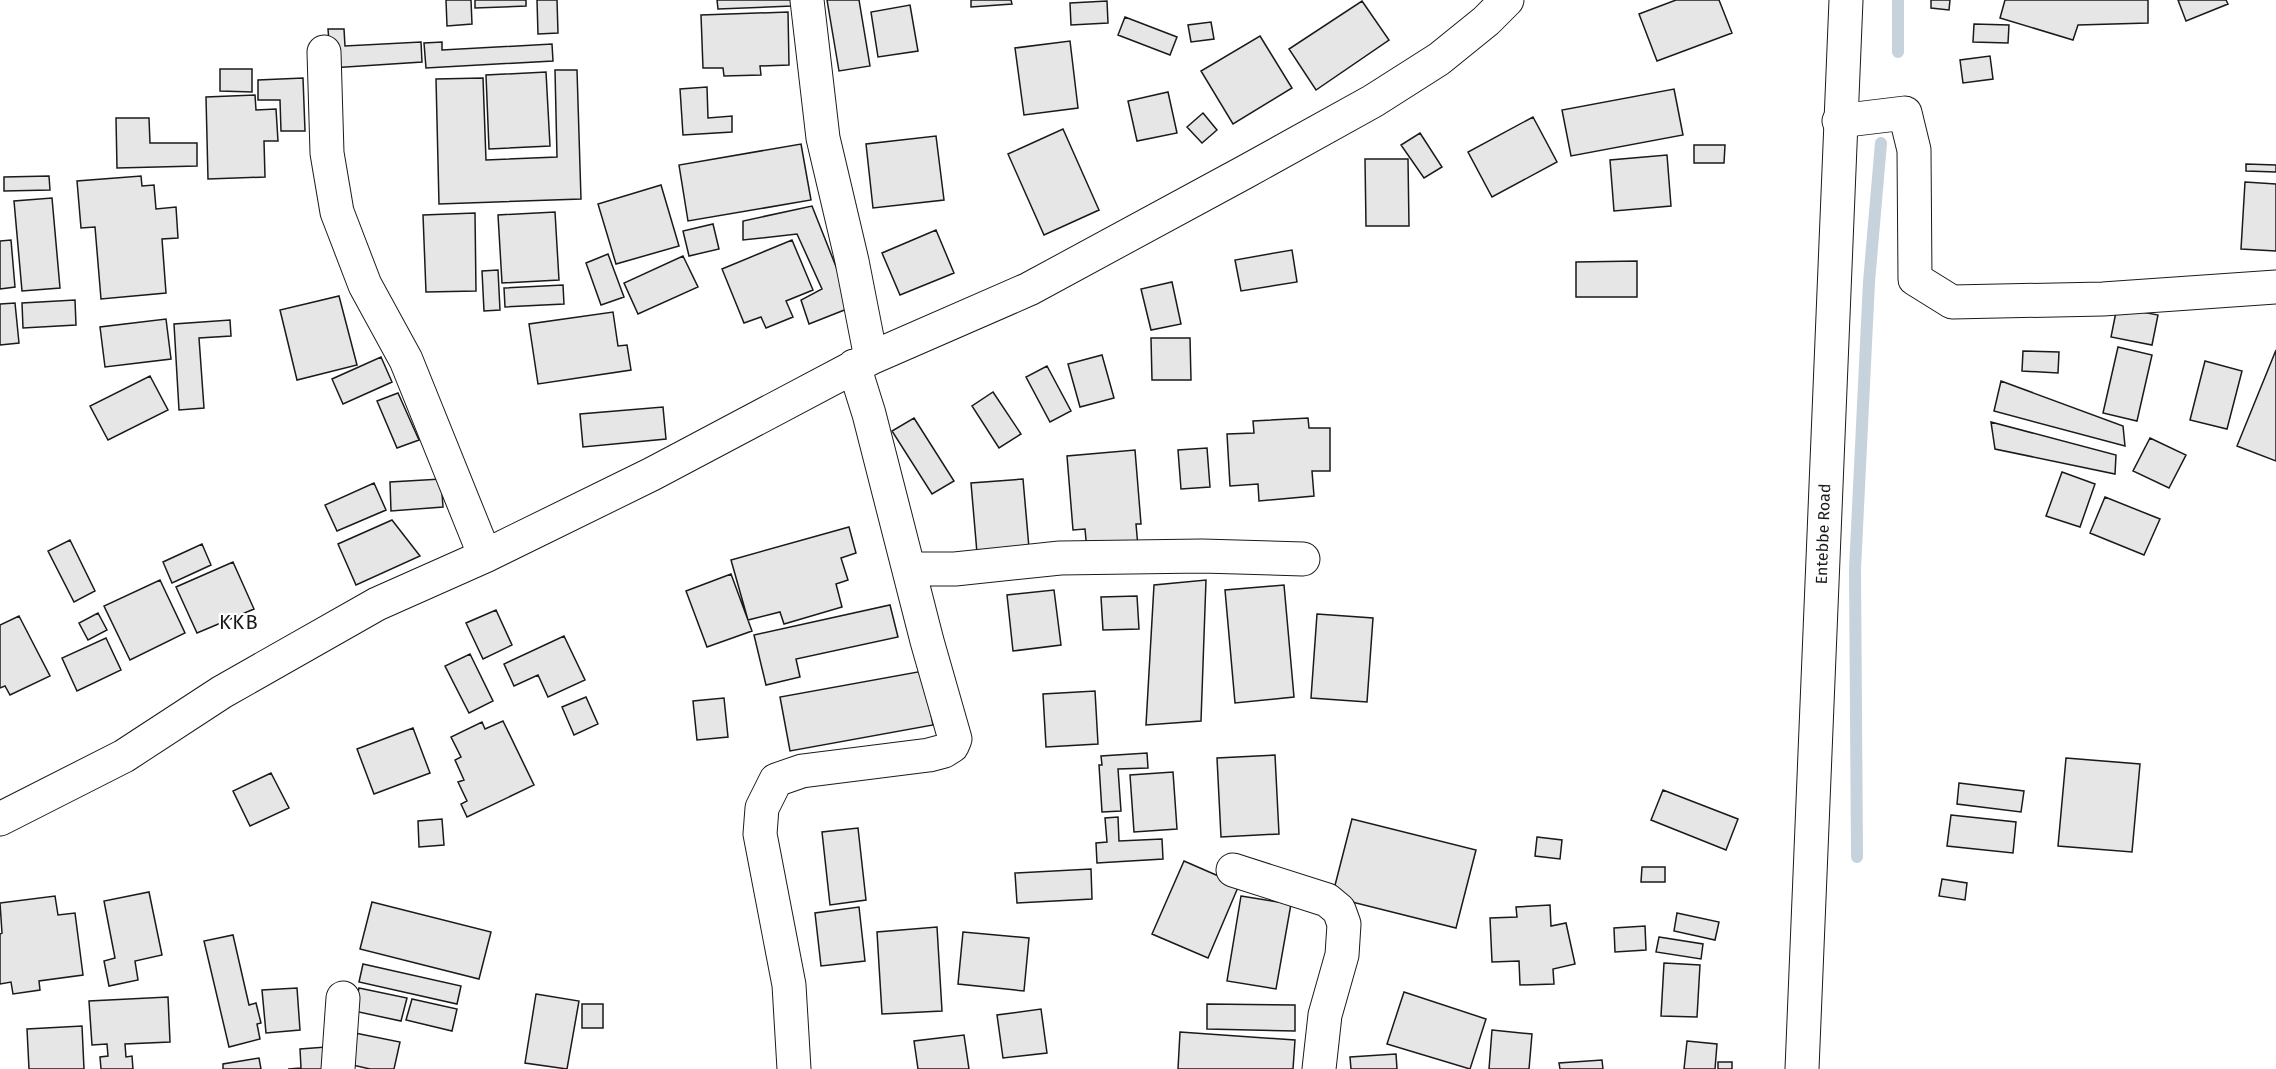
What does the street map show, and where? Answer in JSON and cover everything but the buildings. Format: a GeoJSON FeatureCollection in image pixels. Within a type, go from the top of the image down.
{"type":"FeatureCollection","features":[{"type":"Feature","properties":{"kind":"street"},"geometry":{"type":"LineString","coordinates":[[794,1069],[789,985],[760,834],[762,808],[776,780],[802,771],[929,755],[944,751],[952,746],[955,739],[927,641],[869,414],[852,261],[823,138],[807,0]]}},
{"type":"Feature","properties":{"kind":"street"},"geometry":{"type":"LineString","coordinates":[[3,811],[124,756],[222,692],[377,604],[485,556],[652,474],[862,362],[1029,289],[1373,100],[1439,59],[1486,21],[1507,0]]}},
{"type":"Feature","properties":{"kind":"street","name":"Entebbe Road"},"geometry":{"type":"LineString","coordinates":[[1802,1069],[1839,121],[1846,0]]}},
{"type":"Feature","properties":{"kind":"street"},"geometry":{"type":"LineString","coordinates":[[324,52],[327,153],[337,212],[365,285],[406,360],[485,556]]}},
{"type":"Feature","properties":{"kind":"street"},"geometry":{"type":"LineString","coordinates":[[1839,121],[1905,113],[1914,150],[1915,279],[1952,302],[2103,300],[2276,286]]}},
{"type":"Feature","properties":{"kind":"street"},"geometry":{"type":"LineString","coordinates":[[909,569],[955,569],[1060,558],[1202,556],[1302,559]]}},
{"type":"Feature","properties":{"kind":"street"},"geometry":{"type":"LineString","coordinates":[[1233,870],[1327,900],[1339,909],[1344,924],[1342,955],[1325,1015],[1319,1069]]}},
{"type":"Feature","properties":{"kind":"street"},"geometry":{"type":"LineString","coordinates":[[338,1069],[343,998]]}},
{"type":"Feature","properties":{"kind":"waterway"},"geometry":{"type":"LineString","coordinates":[[1898,0],[1898,52]]}},
{"type":"Feature","properties":{"kind":"waterway"},"geometry":{"type":"LineString","coordinates":[[1857,857],[1855,569],[1869,282],[1881,143]]}},
{"type":"Feature","properties":{"kind":"district","name":"KKB"},"geometry":{"type":"Point","coordinates":[239,622]}}]}
